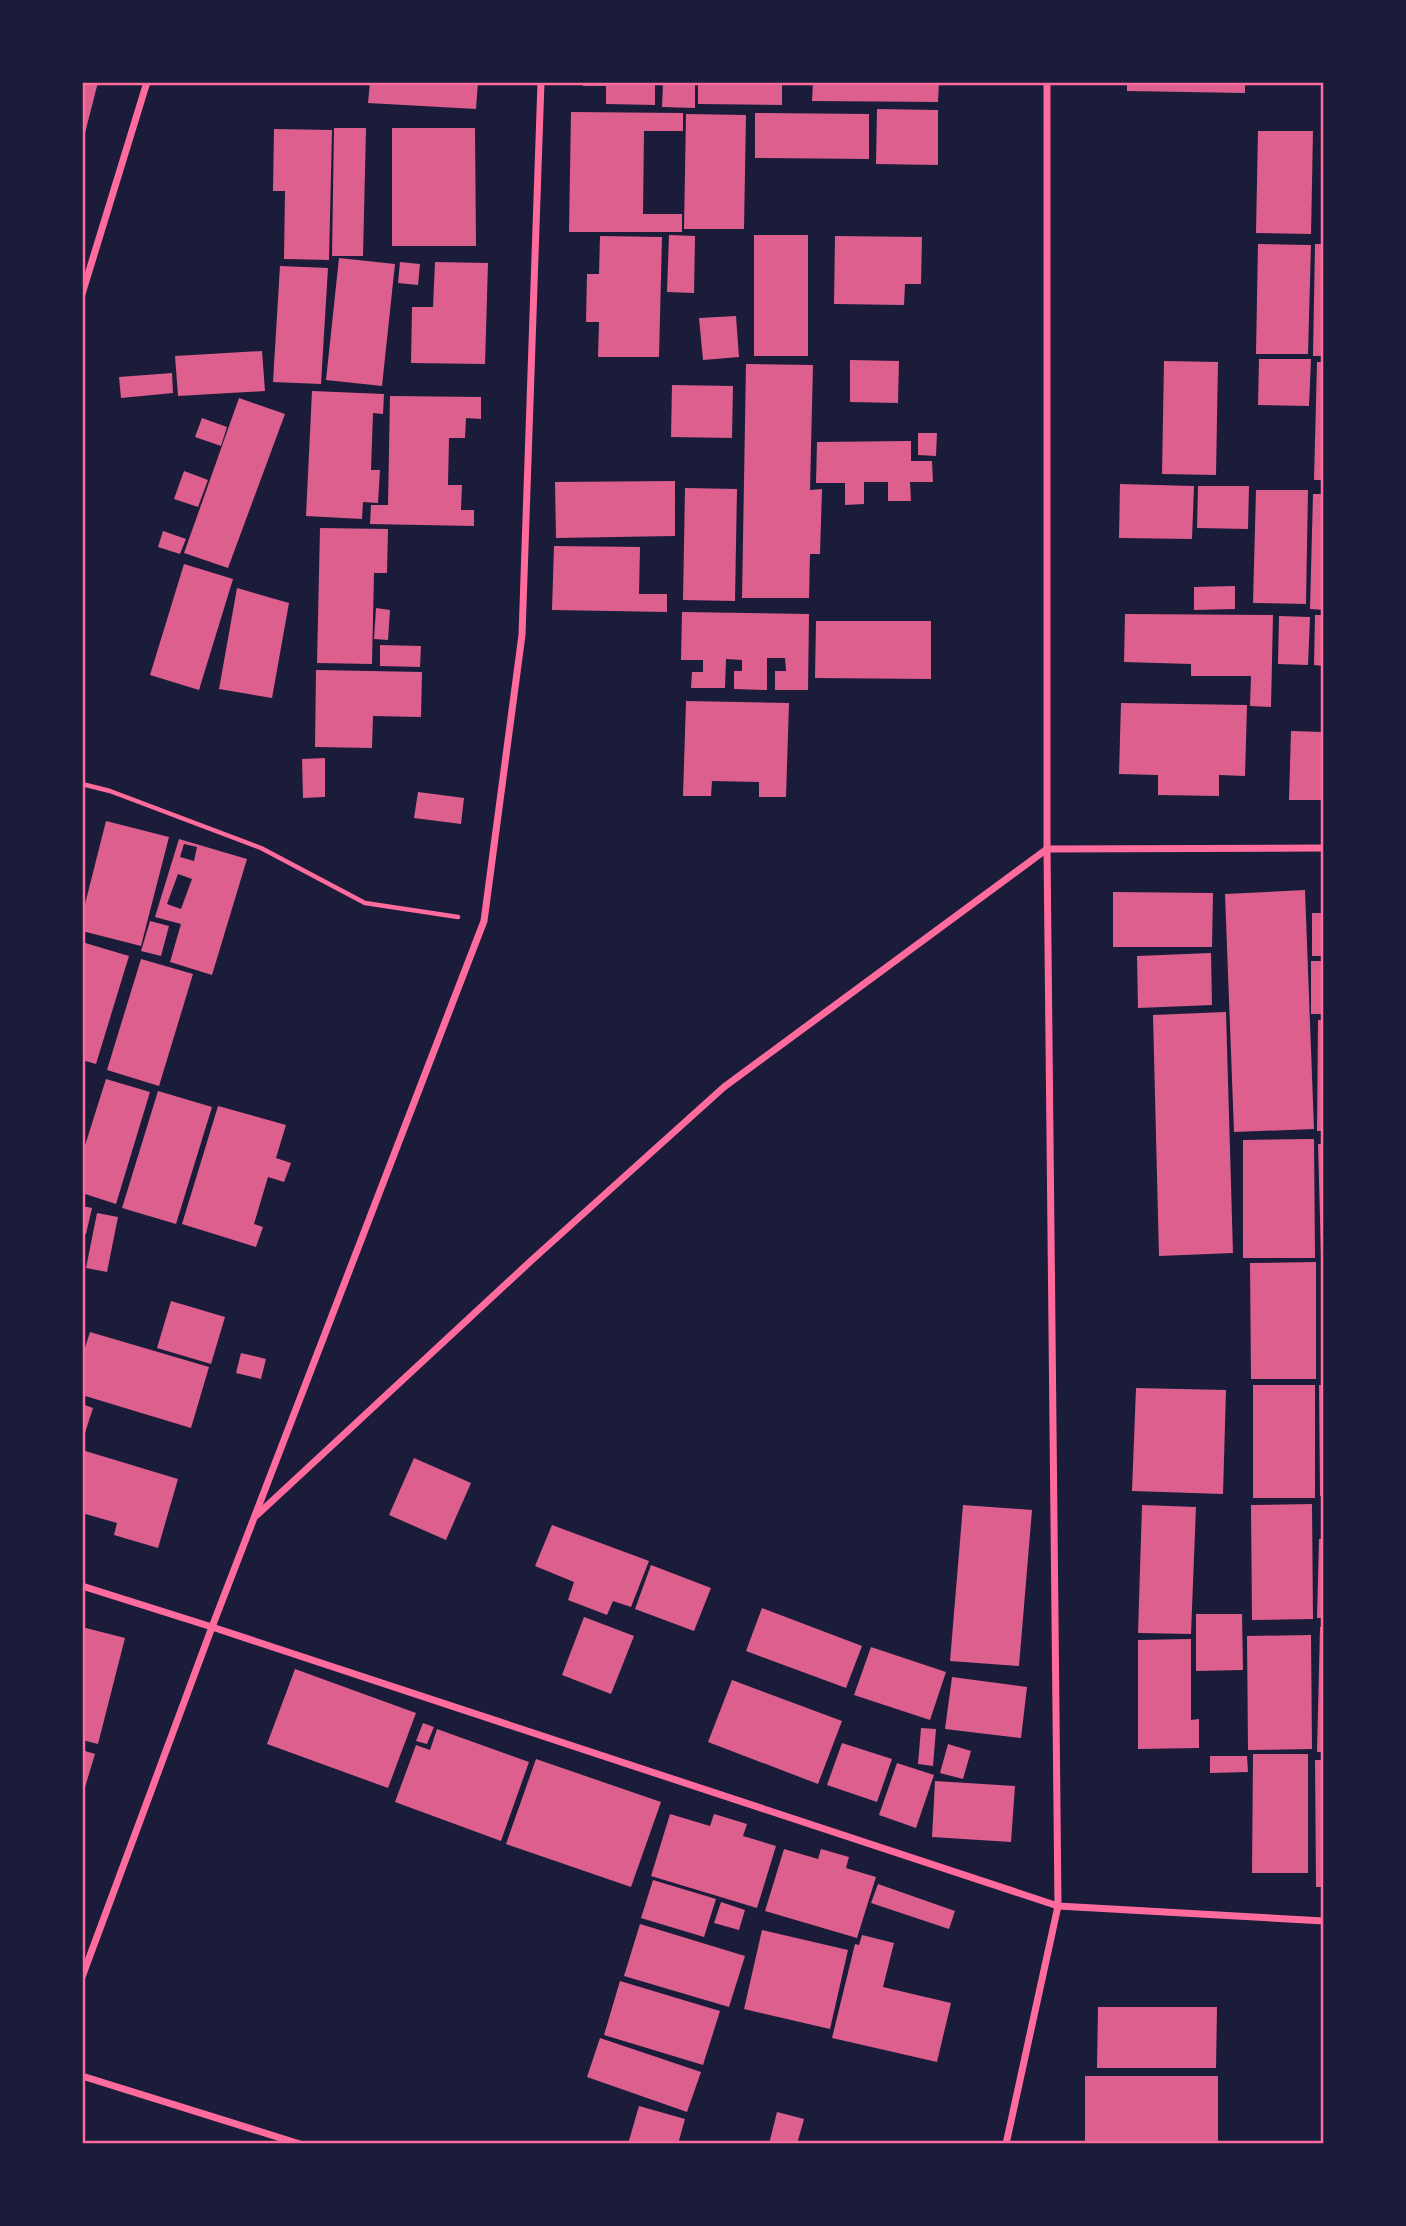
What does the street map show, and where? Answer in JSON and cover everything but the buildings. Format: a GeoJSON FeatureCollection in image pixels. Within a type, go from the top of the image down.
{"type":"FeatureCollection","features":[{"type":"Feature","properties":{"kind":"street"},"geometry":{"type":"LineString","coordinates":[[82,293],[146,82]]}},
{"type":"Feature","properties":{"kind":"street"},"geometry":{"type":"LineString","coordinates":[[82,1977],[212,1627],[484,922],[522,635],[541,82]]}},
{"type":"Feature","properties":{"kind":"street"},"geometry":{"type":"LineString","coordinates":[[1006,2144],[1058,1906],[1047,849],[1047,82]]}},
{"type":"Feature","properties":{"kind":"street"},"geometry":{"type":"LineString","coordinates":[[255,1518],[523,1268],[724,1087],[1047,849],[1324,848]]}},
{"type":"Feature","properties":{"kind":"street"},"geometry":{"type":"LineString","coordinates":[[82,1586],[1058,1906],[1324,1921]]}},
{"type":"Feature","properties":{"kind":"street"},"geometry":{"type":"LineString","coordinates":[[82,2077],[300,2144]]}},
{"type":"Feature","properties":{"kind":"path"},"geometry":{"type":"LineString","coordinates":[[82,783],[261,848],[365,903],[484,922]]}}]}
